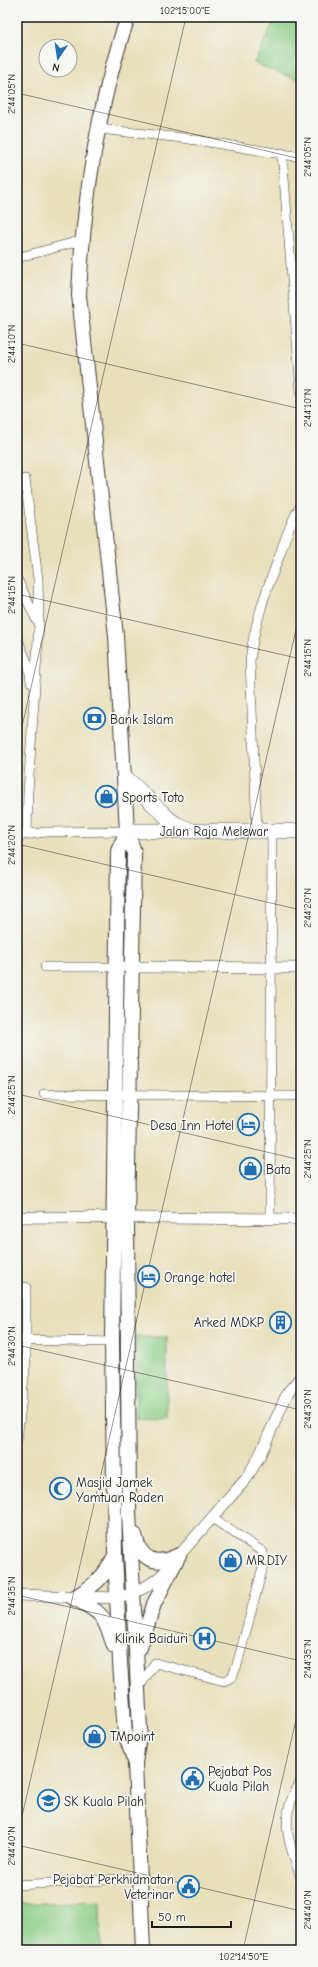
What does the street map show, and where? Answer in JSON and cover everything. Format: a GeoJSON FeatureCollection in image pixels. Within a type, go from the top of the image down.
{"type":"FeatureCollection","features":[{"type":"Feature","properties":{"kind":"highway"},"geometry":{"type":"LineString","coordinates":[[125,777],[169,819],[192,831]]}},
{"type":"Feature","properties":{"kind":"highway","name":"Jalan Raja Melewar"},"geometry":{"type":"LineString","coordinates":[[127,831],[301,831]]}},
{"type":"Feature","properties":{"kind":"main road"},"geometry":{"type":"LineString","coordinates":[[128,17],[113,66],[99,129],[83,240],[79,295],[116,636],[127,831],[134,852],[130,1095],[112,1342],[117,1598],[120,1662],[125,1734],[135,1763]]}},
{"type":"Feature","properties":{"kind":"main road"},"geometry":{"type":"LineString","coordinates":[[127,831],[118,851],[115,1095],[129,1512],[140,1729],[135,1763],[143,1950]]}},
{"type":"Feature","properties":{"kind":"main road"},"geometry":{"type":"LineString","coordinates":[[129,1512],[137,1544],[144,1555],[151,1560],[160,1562],[180,1555]]}},
{"type":"Feature","properties":{"kind":"main road"},"geometry":{"type":"LineString","coordinates":[[73,1598],[90,1588],[101,1578],[110,1566],[116,1553]]}},
{"type":"Feature","properties":{"kind":"main road"},"geometry":{"type":"LineString","coordinates":[[136,1664],[143,1636],[154,1604],[180,1555]]}},
{"type":"Feature","properties":{"kind":"main road"},"geometry":{"type":"LineString","coordinates":[[73,1598],[97,1610],[106,1620],[120,1662]]}},
{"type":"Feature","properties":{"kind":"street"},"geometry":{"type":"LineString","coordinates":[[99,129],[183,138],[301,157]]}},
{"type":"Feature","properties":{"kind":"street"},"geometry":{"type":"LineString","coordinates":[[282,153],[301,391]]}},
{"type":"Feature","properties":{"kind":"street"},"geometry":{"type":"LineString","coordinates":[[17,258],[83,240]]}},
{"type":"Feature","properties":{"kind":"street"},"geometry":{"type":"LineString","coordinates":[[25,479],[38,579],[39,626],[27,834]]}},
{"type":"Feature","properties":{"kind":"street"},"geometry":{"type":"LineString","coordinates":[[270,1218],[272,968],[265,831],[250,661],[252,643],[264,596],[286,536],[301,506]]}},
{"type":"Feature","properties":{"kind":"street"},"geometry":{"type":"LineString","coordinates":[[17,579],[39,626]]}},
{"type":"Feature","properties":{"kind":"street"},"geometry":{"type":"LineString","coordinates":[[17,638],[29,667],[34,702]]}},
{"type":"Feature","properties":{"kind":"street"},"geometry":{"type":"LineString","coordinates":[[17,836],[27,834],[127,831]]}},
{"type":"Feature","properties":{"kind":"street"},"geometry":{"type":"LineString","coordinates":[[45,967],[301,968]]}},
{"type":"Feature","properties":{"kind":"street"},"geometry":{"type":"LineString","coordinates":[[44,1094],[301,1096]]}},
{"type":"Feature","properties":{"kind":"street"},"geometry":{"type":"LineString","coordinates":[[17,1217],[301,1219]]}},
{"type":"Feature","properties":{"kind":"street"},"geometry":{"type":"LineString","coordinates":[[17,1441],[26,1360],[22,1341],[26,1287]]}},
{"type":"Feature","properties":{"kind":"street"},"geometry":{"type":"LineString","coordinates":[[22,1341],[112,1342]]}},
{"type":"Feature","properties":{"kind":"street"},"geometry":{"type":"LineString","coordinates":[[17,1595],[73,1598],[117,1598],[133,1594],[146,1588],[161,1576],[180,1555],[252,1469],[288,1392],[301,1377]]}},
{"type":"Feature","properties":{"kind":"street"},"geometry":{"type":"LineString","coordinates":[[138,1690],[155,1663],[224,1681],[232,1677],[237,1665],[264,1563],[263,1552],[212,1518]]}},
{"type":"Feature","properties":{"kind":"street"},"geometry":{"type":"LineString","coordinates":[[301,1782],[288,1808],[287,1821],[292,1854],[301,1877]]}},
{"type":"Feature","properties":{"kind":"street"},"geometry":{"type":"LineString","coordinates":[[17,1886],[139,1878]]}},
{"type":"Feature","properties":{"kind":"green space"},"geometry":{"type":"Polygon","coordinates":[[[276,17],[301,17],[301,81],[254,63],[276,17]]]}},
{"type":"Feature","properties":{"kind":"green space"},"geometry":{"type":"Polygon","coordinates":[[[136,1337],[167,1337],[167,1419],[136,1418],[136,1337]]]}},
{"type":"Feature","properties":{"kind":"green space"},"geometry":{"type":"Polygon","coordinates":[[[100,1901],[101,1950],[17,1950],[17,1904],[100,1901]]]}},
{"type":"Feature","properties":{"kind":"place","name":"Bank Islam"},"geometry":{"type":"Point","coordinates":[94,719]}},
{"type":"Feature","properties":{"kind":"place","name":"Sports Toto"},"geometry":{"type":"Point","coordinates":[107,797]}},
{"type":"Feature","properties":{"kind":"place","name":"Desa Inn Hotel"},"geometry":{"type":"Point","coordinates":[249,1125]}},
{"type":"Feature","properties":{"kind":"place","name":"Bata"},"geometry":{"type":"Point","coordinates":[250,1169]}},
{"type":"Feature","properties":{"kind":"place","name":"Orange hotel"},"geometry":{"type":"Point","coordinates":[148,1277]}},
{"type":"Feature","properties":{"kind":"place","name":"Arked MDKP"},"geometry":{"type":"Point","coordinates":[280,1322]}},
{"type":"Feature","properties":{"kind":"place","name":"Masjid Jamek Yamtuan Raden"},"geometry":{"type":"Point","coordinates":[60,1489]}},
{"type":"Feature","properties":{"kind":"place","name":"MR.DIY"},"geometry":{"type":"Point","coordinates":[231,1560]}},
{"type":"Feature","properties":{"kind":"place","name":"Klinik Baiduri"},"geometry":{"type":"Point","coordinates":[204,1638]}},
{"type":"Feature","properties":{"kind":"place","name":"TMpoint"},"geometry":{"type":"Point","coordinates":[94,1736]}},
{"type":"Feature","properties":{"kind":"place","name":"Pejabat Pos Kuala Pilah"},"geometry":{"type":"Point","coordinates":[193,1778]}},
{"type":"Feature","properties":{"kind":"place","name":"SK Kuala Pilah"},"geometry":{"type":"Point","coordinates":[49,1801]}},
{"type":"Feature","properties":{"kind":"place","name":"Pejabat Perkhidmatan Veterinar"},"geometry":{"type":"Point","coordinates":[189,1886]}}]}
